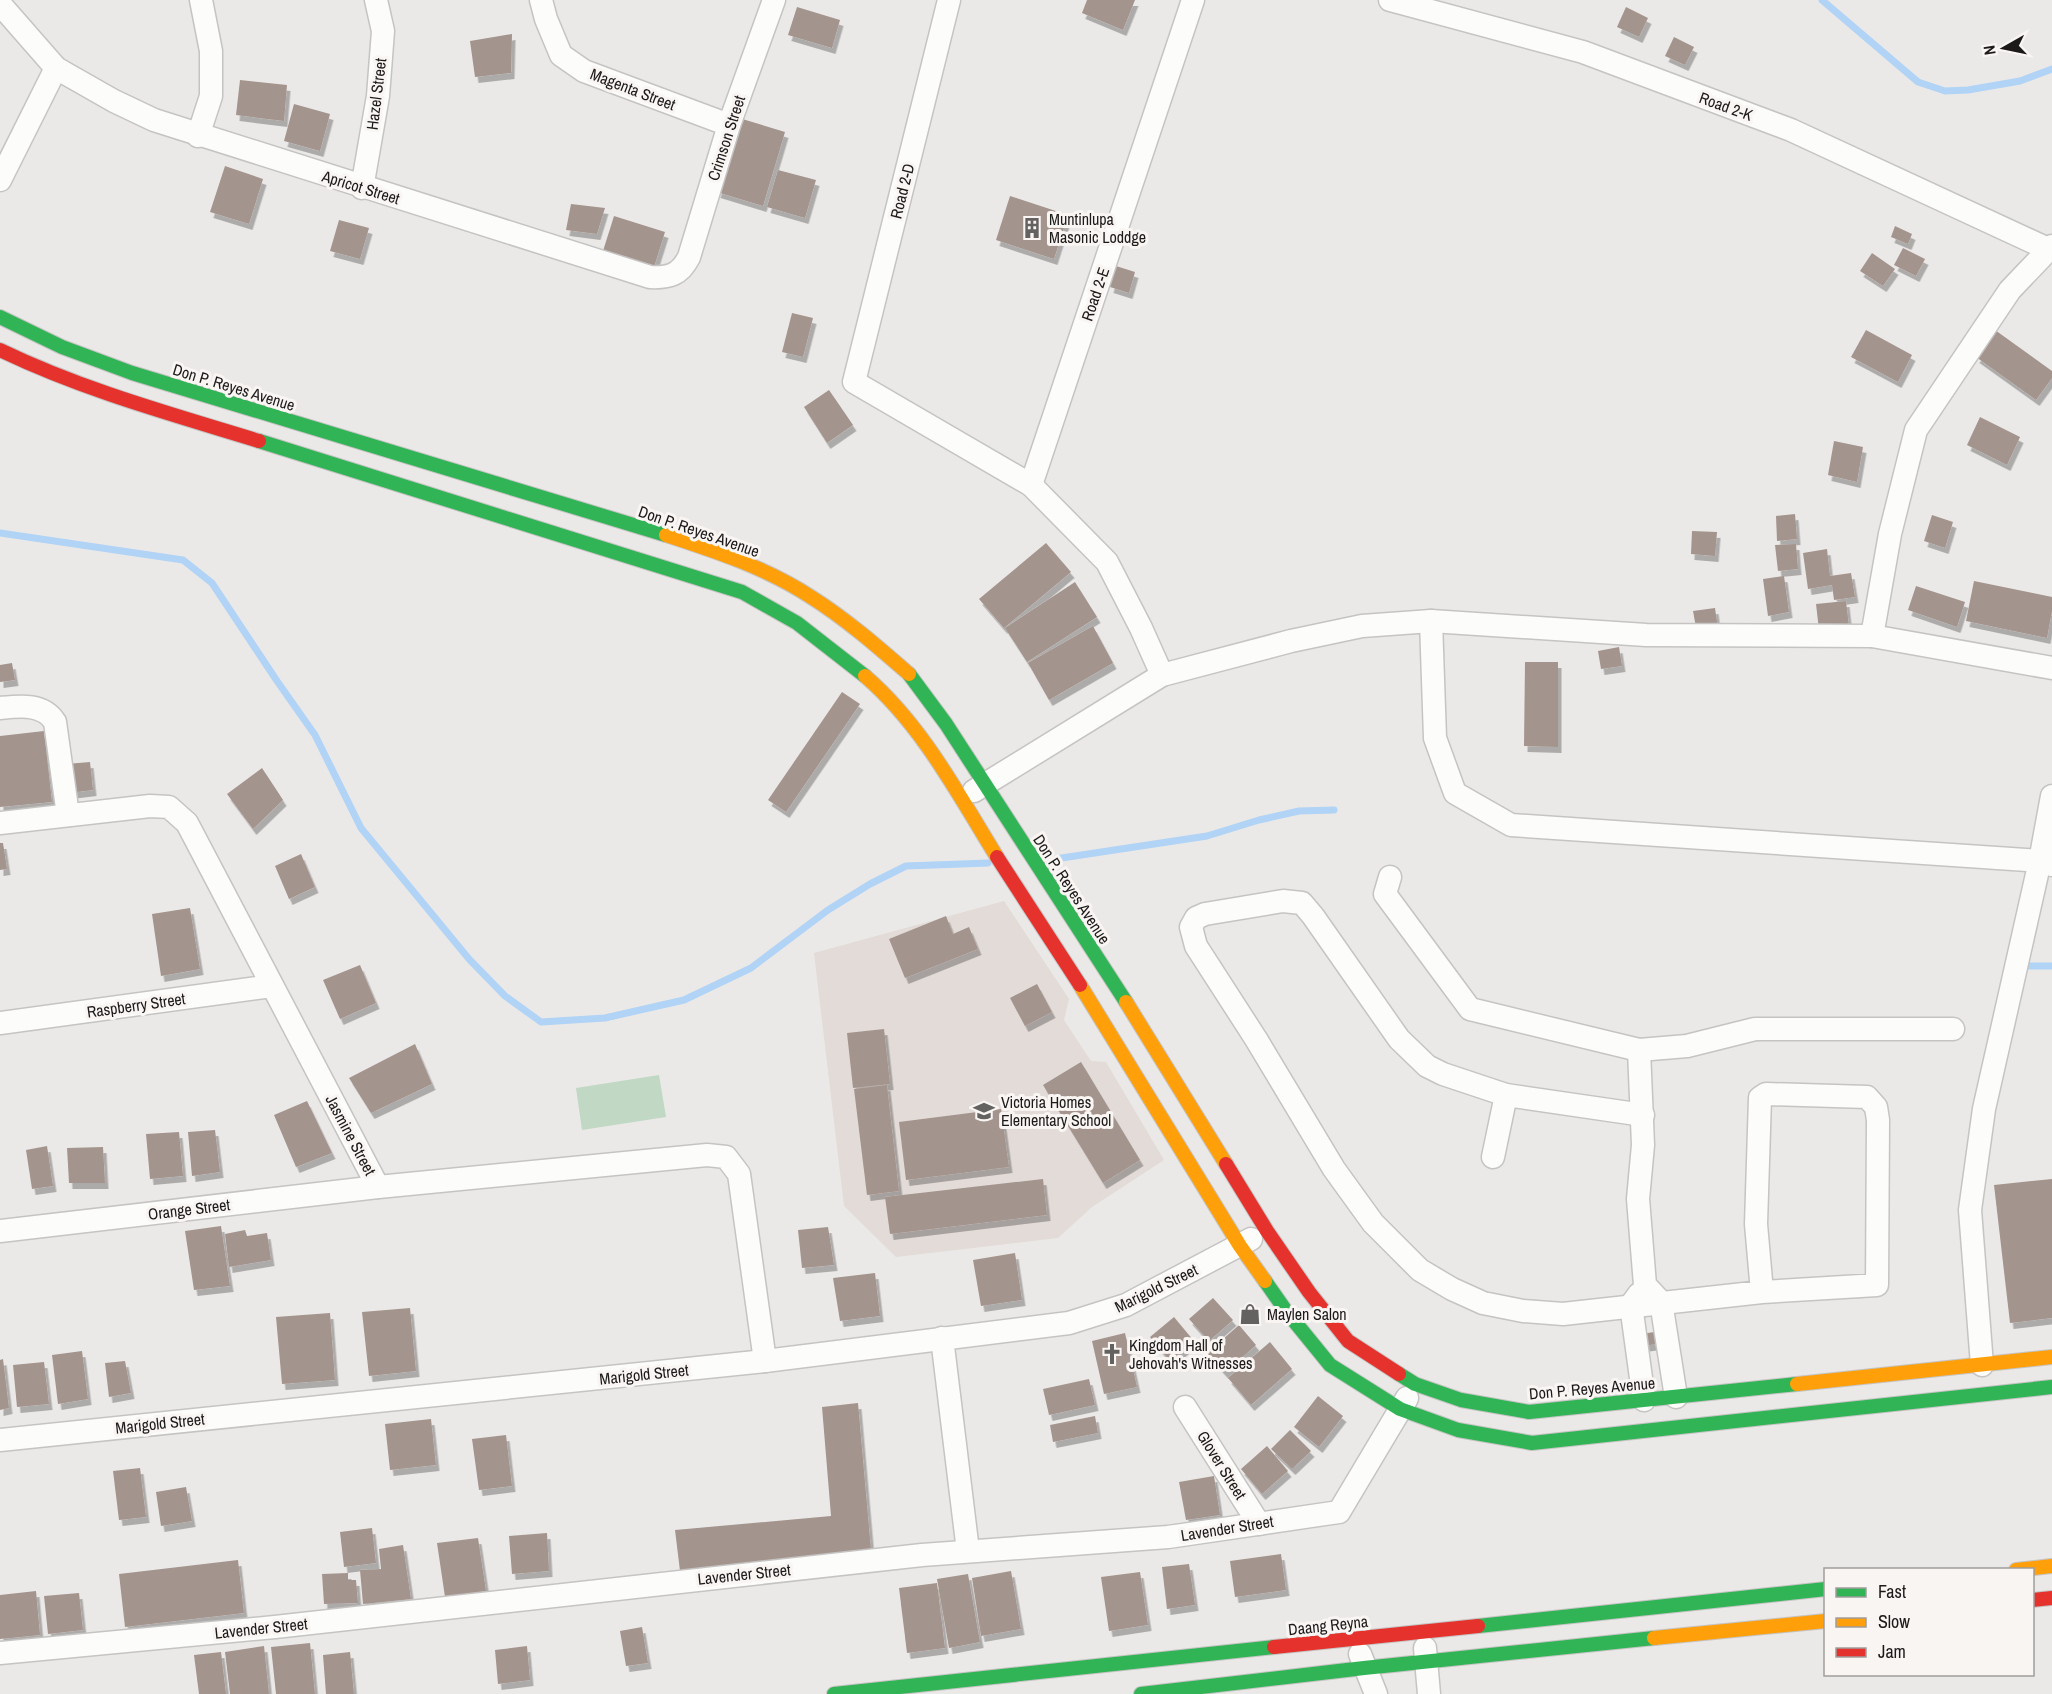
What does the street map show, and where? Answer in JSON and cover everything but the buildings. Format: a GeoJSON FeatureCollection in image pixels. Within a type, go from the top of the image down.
{"type":"FeatureCollection","features":[{"type":"Feature","properties":{"kind":"street"},"geometry":{"type":"LineString","coordinates":[[198,136],[211,96],[211,51],[201,0]]}},
{"type":"Feature","properties":{"kind":"street","name":"Hazel Street"},"geometry":{"type":"LineString","coordinates":[[362,188],[378,96],[383,31],[376,0]]}},
{"type":"Feature","properties":{"kind":"street","name":"Magenta Street"},"geometry":{"type":"LineString","coordinates":[[541,0],[561,55],[584,71],[729,125]]}},
{"type":"Feature","properties":{"kind":"street","name":"Crimson Street"},"geometry":{"type":"LineString","coordinates":[[676,274],[684,267],[689,257],[729,125],[774,0]]}},
{"type":"Feature","properties":{"kind":"street","name":"Road 2-D"},"geometry":{"type":"LineString","coordinates":[[949,0],[854,382],[1031,485]]}},
{"type":"Feature","properties":{"kind":"street","name":"Road 2-E"},"geometry":{"type":"LineString","coordinates":[[1031,485],[1194,0]]}},
{"type":"Feature","properties":{"kind":"street","name":"Road 2-K"},"geometry":{"type":"LineString","coordinates":[[1390,0],[1583,52],[1780,126],[2050,248]]}},
{"type":"Feature","properties":{"kind":"street","name":"Apricot Street"},"geometry":{"type":"LineString","coordinates":[[0,3],[56,68],[114,101],[154,120],[362,188],[650,277],[664,278],[676,274]]}},
{"type":"Feature","properties":{"kind":"street"},"geometry":{"type":"LineString","coordinates":[[0,180],[56,68]]}},
{"type":"Feature","properties":{"kind":"street"},"geometry":{"type":"LineString","coordinates":[[1872,636],[1890,534],[1916,430],[2010,290],[2050,248]]}},
{"type":"Feature","properties":{"kind":"street","name":"Don P. Reyes Avenue"},"geometry":{"type":"LineString","coordinates":[[0,317],[62,347],[132,373],[671,537],[749,564],[810,596],[865,637],[909,674],[946,724],[1122,996],[1267,1231],[1309,1292],[1348,1341],[1415,1384],[1461,1400],[1529,1412],[1676,1397],[1730,1407],[2052,1387]]}},
{"type":"Feature","properties":{"kind":"street","name":"Don P. Reyes Avenue"},"geometry":{"type":"LineString","coordinates":[[0,350],[45,371],[126,400],[652,562],[742,592],[797,623],[844,658],[887,695],[922,740],[1110,1032],[1240,1246],[1286,1311],[1330,1365],[1400,1408],[1458,1430],[1532,1443],[1982,1365],[2052,1358]]}},
{"type":"Feature","properties":{"kind":"street"},"geometry":{"type":"LineString","coordinates":[[1031,485],[1107,562],[1162,675]]}},
{"type":"Feature","properties":{"kind":"street"},"geometry":{"type":"LineString","coordinates":[[1431,621],[1435,738],[1455,793],[1511,825],[2046,863]]}},
{"type":"Feature","properties":{"kind":"street"},"geometry":{"type":"LineString","coordinates":[[960,800],[1162,675],[1291,641],[1362,626],[1431,621],[1646,635],[1872,636],[2052,668]]}},
{"type":"Feature","properties":{"kind":"street"},"geometry":{"type":"LineString","coordinates":[[0,708],[37,708],[50,714],[55,722],[68,815]]}},
{"type":"Feature","properties":{"kind":"street"},"geometry":{"type":"LineString","coordinates":[[1982,1365],[1970,1210],[1983,1109],[2046,863],[2052,796]]}},
{"type":"Feature","properties":{"kind":"street","name":"Jasmine Street"},"geometry":{"type":"LineString","coordinates":[[0,823],[150,806],[168,807],[187,823],[378,1187],[707,1155],[726,1157],[739,1174],[765,1361]]}},
{"type":"Feature","properties":{"kind":"street"},"geometry":{"type":"LineString","coordinates":[[1390,877],[1385,894],[1470,1010],[1639,1050],[1687,1046],[1755,1029],[1953,1029]]}},
{"type":"Feature","properties":{"kind":"street"},"geometry":{"type":"LineString","coordinates":[[1643,1115],[1506,1095],[1443,1074],[1427,1066],[1399,1039],[1302,903],[1283,901],[1205,914],[1196,918],[1191,927],[1196,946],[1256,1039],[1334,1169],[1373,1223],[1420,1270],[1452,1289],[1483,1303],[1523,1311],[1563,1314],[1762,1292],[1877,1285],[1878,1120],[1876,1107],[1867,1097],[1766,1094],[1760,1098],[1756,1224],[1762,1292]]}},
{"type":"Feature","properties":{"kind":"street","name":"Raspberry Street"},"geometry":{"type":"LineString","coordinates":[[0,1023],[272,986]]}},
{"type":"Feature","properties":{"kind":"street"},"geometry":{"type":"LineString","coordinates":[[1639,1050],[1644,1144],[1638,1199],[1645,1286],[1661,1302],[1676,1397]]}},
{"type":"Feature","properties":{"kind":"street"},"geometry":{"type":"LineString","coordinates":[[1493,1157],[1506,1095]]}},
{"type":"Feature","properties":{"kind":"street","name":"Orange Street"},"geometry":{"type":"LineString","coordinates":[[0,1231],[378,1187]]}},
{"type":"Feature","properties":{"kind":"street","name":"Marigold Street"},"geometry":{"type":"LineString","coordinates":[[0,1440],[765,1361],[1069,1323],[1126,1305],[1267,1231]]}},
{"type":"Feature","properties":{"kind":"street"},"geometry":{"type":"LineString","coordinates":[[1644,1400],[1631,1305],[1645,1286]]}},
{"type":"Feature","properties":{"kind":"street"},"geometry":{"type":"LineString","coordinates":[[942,1338],[968,1551]]}},
{"type":"Feature","properties":{"kind":"street","name":"Lavender Street"},"geometry":{"type":"LineString","coordinates":[[0,1653],[275,1627],[968,1551],[1168,1537],[1340,1512],[1415,1384]]}},
{"type":"Feature","properties":{"kind":"street","name":"Glover Street"},"geometry":{"type":"LineString","coordinates":[[1185,1407],[1259,1524]]}},
{"type":"Feature","properties":{"kind":"street"},"geometry":{"type":"LineString","coordinates":[[2028,1568],[2052,1566]]}},
{"type":"Feature","properties":{"kind":"street","name":"Daang Reyna"},"geometry":{"type":"LineString","coordinates":[[834,1694],[1824,1589]]}},
{"type":"Feature","properties":{"kind":"street"},"geometry":{"type":"LineString","coordinates":[[2034,1600],[2052,1598]]}},
{"type":"Feature","properties":{"kind":"street"},"geometry":{"type":"LineString","coordinates":[[1141,1694],[1364,1668],[1824,1621]]}},
{"type":"Feature","properties":{"kind":"street"},"geometry":{"type":"LineString","coordinates":[[1422,1631],[1429,1694]]}},
{"type":"Feature","properties":{"kind":"street"},"geometry":{"type":"LineString","coordinates":[[1356,1638],[1364,1668],[1376,1694]]}},
{"type":"Feature","properties":{"kind":"shaded area","name":"Victoria Homes Elementary School"},"geometry":{"type":"Polygon","coordinates":[[[1004,901],[1069,999],[1064,1020],[1091,1061],[1106,1062],[1164,1160],[1092,1207],[1058,1238],[896,1257],[844,1206],[814,953],[1004,901]]]}},
{"type":"Feature","properties":{"kind":"green space"},"geometry":{"type":"Polygon","coordinates":[[[659,1075],[666,1117],[582,1130],[576,1088],[659,1075]]]}},
{"type":"Feature","properties":{"kind":"waterway"},"geometry":{"type":"LineString","coordinates":[[1822,0],[1918,82],[1945,91],[1968,90],[2020,81],[2052,69]]}},
{"type":"Feature","properties":{"kind":"waterway"},"geometry":{"type":"LineString","coordinates":[[0,533],[183,560],[212,583],[315,735],[361,828],[469,959],[505,996],[541,1022],[605,1018],[684,1000],[751,968],[828,910],[870,884],[906,866],[988,863]]}},
{"type":"Feature","properties":{"kind":"waterway"},"geometry":{"type":"LineString","coordinates":[[1055,859],[1207,836],[1259,820],[1299,811],[1334,810]]}},
{"type":"Feature","properties":{"kind":"waterway"},"geometry":{"type":"LineString","coordinates":[[2029,966],[2052,966]]}},
{"type":"Feature","properties":{"kind":"traffic: fast"},"geometry":{"type":"LineString","coordinates":[[0,317],[62,347],[132,373],[666,535]]}},
{"type":"Feature","properties":{"kind":"traffic: fast"},"geometry":{"type":"LineString","coordinates":[[259,441],[742,592],[797,623],[865,676]]}},
{"type":"Feature","properties":{"kind":"traffic: fast"},"geometry":{"type":"LineString","coordinates":[[909,674],[946,724],[1126,1002]]}},
{"type":"Feature","properties":{"kind":"traffic: fast"},"geometry":{"type":"LineString","coordinates":[[1265,1281],[1330,1365],[1400,1409],[1458,1430],[1532,1443],[2052,1387]]}},
{"type":"Feature","properties":{"kind":"traffic: fast"},"geometry":{"type":"LineString","coordinates":[[1399,1374],[1415,1384],[1461,1400],[1529,1412],[1797,1384]]}},
{"type":"Feature","properties":{"kind":"traffic: fast"},"geometry":{"type":"LineString","coordinates":[[1478,1626],[1824,1589]]}},
{"type":"Feature","properties":{"kind":"traffic: fast"},"geometry":{"type":"LineString","coordinates":[[1141,1694],[1654,1638]]}},
{"type":"Feature","properties":{"kind":"traffic: fast"},"geometry":{"type":"LineString","coordinates":[[834,1694],[1274,1647]]}},
{"type":"Feature","properties":{"kind":"traffic: slow"},"geometry":{"type":"LineString","coordinates":[[666,535],[703,547],[777,577],[849,624],[909,674]]}},
{"type":"Feature","properties":{"kind":"traffic: slow"},"geometry":{"type":"LineString","coordinates":[[865,676],[885,695],[922,738],[997,857]]}},
{"type":"Feature","properties":{"kind":"traffic: slow"},"geometry":{"type":"LineString","coordinates":[[1080,985],[1240,1246],[1265,1281]]}},
{"type":"Feature","properties":{"kind":"traffic: slow"},"geometry":{"type":"LineString","coordinates":[[1126,1002],[1226,1164]]}},
{"type":"Feature","properties":{"kind":"traffic: slow"},"geometry":{"type":"LineString","coordinates":[[1797,1384],[2052,1357]]}},
{"type":"Feature","properties":{"kind":"traffic: slow"},"geometry":{"type":"LineString","coordinates":[[2034,1568],[2052,1566]]}},
{"type":"Feature","properties":{"kind":"traffic: slow"},"geometry":{"type":"LineString","coordinates":[[1654,1638],[1824,1621]]}},
{"type":"Feature","properties":{"kind":"traffic: jam"},"geometry":{"type":"LineString","coordinates":[[0,350],[95,389],[259,441]]}},
{"type":"Feature","properties":{"kind":"traffic: jam"},"geometry":{"type":"LineString","coordinates":[[997,857],[1080,985]]}},
{"type":"Feature","properties":{"kind":"traffic: jam"},"geometry":{"type":"LineString","coordinates":[[1226,1164],[1267,1231],[1309,1292],[1348,1341],[1399,1374]]}},
{"type":"Feature","properties":{"kind":"traffic: jam"},"geometry":{"type":"LineString","coordinates":[[2034,1600],[2052,1598]]}},
{"type":"Feature","properties":{"kind":"traffic: jam"},"geometry":{"type":"LineString","coordinates":[[1274,1647],[1478,1626]]}},
{"type":"Feature","properties":{"kind":"place","name":"Muntinlupa Masonic Loddge"},"geometry":{"type":"Point","coordinates":[1032,228]}},
{"type":"Feature","properties":{"kind":"place","name":"Victoria Homes Elementary School"},"geometry":{"type":"Point","coordinates":[984,1111]}},
{"type":"Feature","properties":{"kind":"place","name":"Maylen Salon"},"geometry":{"type":"Point","coordinates":[1250,1314]}},
{"type":"Feature","properties":{"kind":"place","name":"Kingdom Hall of Jehovah's Witnesses"},"geometry":{"type":"Point","coordinates":[1112,1354]}}]}
